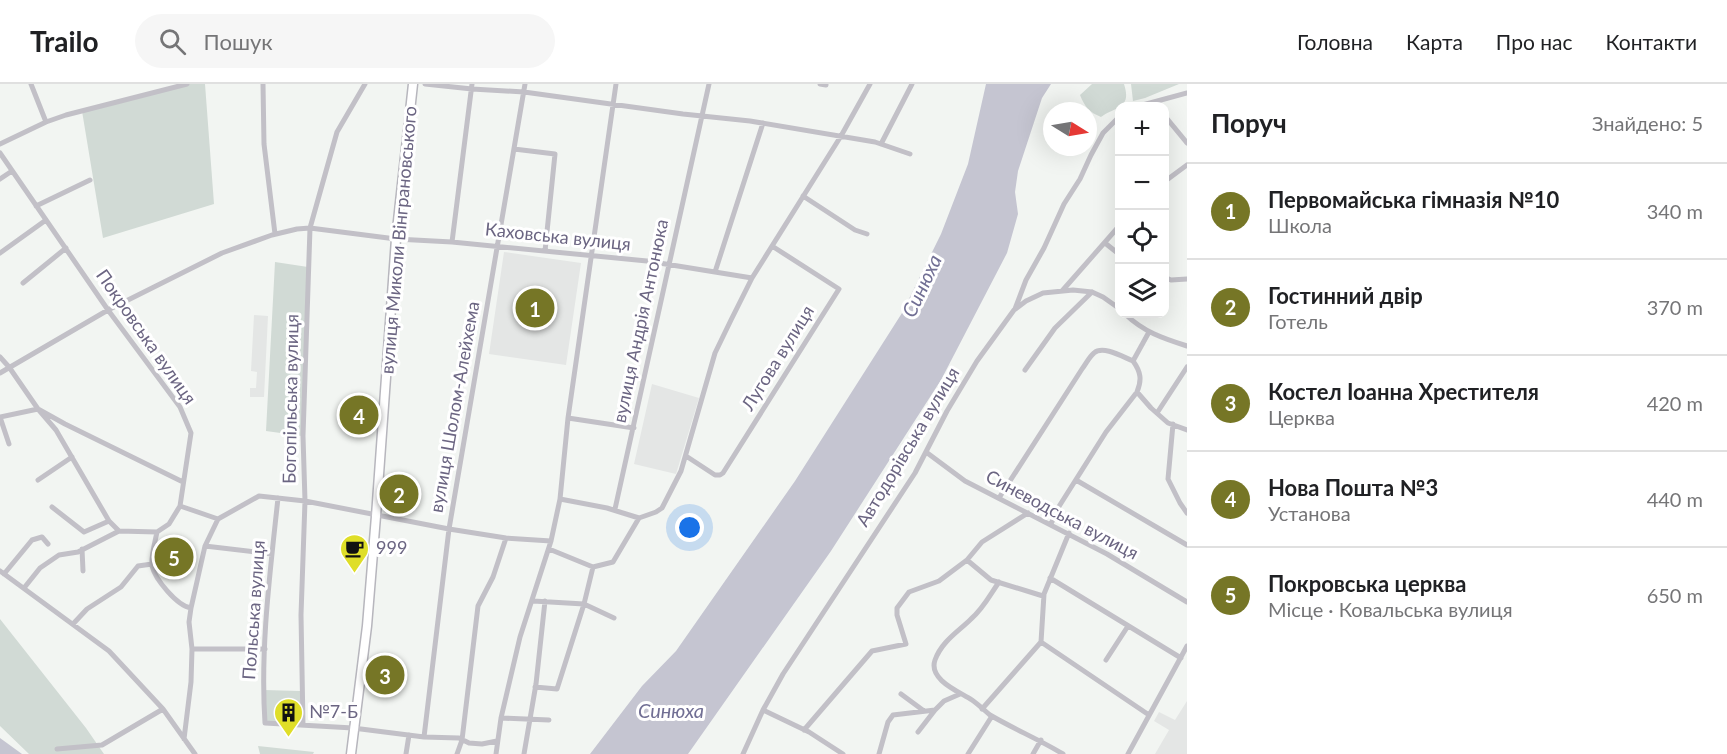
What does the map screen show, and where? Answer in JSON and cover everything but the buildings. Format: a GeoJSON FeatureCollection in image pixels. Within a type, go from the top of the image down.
{"type":"FeatureCollection","features":[{"type":"Feature","properties":{"kind":"main road","name":"вулиця Миколи Вінграновського"},"geometry":{"type":"LineString","coordinates":[[351,754],[367,626],[396,239],[413,84]]}},
{"type":"Feature","properties":{"kind":"street"},"geometry":{"type":"LineString","coordinates":[[32,84],[46,122]]}},
{"type":"Feature","properties":{"kind":"street"},"geometry":{"type":"LineString","coordinates":[[0,144],[66,115],[163,87],[187,84]]}},
{"type":"Feature","properties":{"kind":"street"},"geometry":{"type":"LineString","coordinates":[[263,84],[264,144],[276,234]]}},
{"type":"Feature","properties":{"kind":"street","name":"Богопільська вулиця"},"geometry":{"type":"LineString","coordinates":[[303,725],[301,615],[305,501],[303,436],[310,228],[337,132],[365,84]]}},
{"type":"Feature","properties":{"kind":"street"},"geometry":{"type":"LineString","coordinates":[[424,84],[524,92],[763,123],[881,144],[910,154]]}},
{"type":"Feature","properties":{"kind":"street","name":"вулиця Шолом-Алейхема"},"geometry":{"type":"LineString","coordinates":[[424,737],[449,529],[525,84]]}},
{"type":"Feature","properties":{"kind":"street"},"geometry":{"type":"LineString","coordinates":[[496,754],[501,718],[520,637],[549,549],[560,499],[568,418],[616,84]]}},
{"type":"Feature","properties":{"kind":"street","name":"вулиця Андрія Антонюка"},"geometry":{"type":"LineString","coordinates":[[615,509],[709,84]]}},
{"type":"Feature","properties":{"kind":"street"},"geometry":{"type":"LineString","coordinates":[[560,499],[615,509],[639,518],[662,508],[681,471],[715,353],[752,278],[841,136],[870,84]]}},
{"type":"Feature","properties":{"kind":"street"},"geometry":{"type":"LineString","coordinates":[[881,144],[912,84]]}},
{"type":"Feature","properties":{"kind":"street"},"geometry":{"type":"LineString","coordinates":[[452,242],[472,87]]}},
{"type":"Feature","properties":{"kind":"street"},"geometry":{"type":"LineString","coordinates":[[1164,102],[1187,93]]}},
{"type":"Feature","properties":{"kind":"street"},"geometry":{"type":"LineString","coordinates":[[1014,310],[1026,280],[1064,204],[1080,179],[1103,133],[1115,120]]}},
{"type":"Feature","properties":{"kind":"street"},"geometry":{"type":"LineString","coordinates":[[1169,121],[1187,143]]}},
{"type":"Feature","properties":{"kind":"street"},"geometry":{"type":"LineString","coordinates":[[715,272],[763,123]]}},
{"type":"Feature","properties":{"kind":"street"},"geometry":{"type":"LineString","coordinates":[[514,149],[555,154],[545,251]]}},
{"type":"Feature","properties":{"kind":"street","name":"Покровська вулиця"},"geometry":{"type":"LineString","coordinates":[[0,153],[108,310],[180,407],[191,434],[180,506]]}},
{"type":"Feature","properties":{"kind":"street"},"geometry":{"type":"LineString","coordinates":[[1169,178],[1187,165]]}},
{"type":"Feature","properties":{"kind":"street"},"geometry":{"type":"LineString","coordinates":[[0,179],[12,171]]}},
{"type":"Feature","properties":{"kind":"street"},"geometry":{"type":"LineString","coordinates":[[36,206],[90,180]]}},
{"type":"Feature","properties":{"kind":"street"},"geometry":{"type":"LineString","coordinates":[[803,196],[855,231],[867,234]]}},
{"type":"Feature","properties":{"kind":"street"},"geometry":{"type":"LineString","coordinates":[[0,253],[46,220]]}},
{"type":"Feature","properties":{"kind":"street","name":"Каховська вулиця"},"geometry":{"type":"LineString","coordinates":[[0,373],[108,310],[222,253],[276,234],[310,228],[396,239],[590,255],[668,264],[752,278]]}},
{"type":"Feature","properties":{"kind":"street"},"geometry":{"type":"LineString","coordinates":[[1062,291],[1115,230]]}},
{"type":"Feature","properties":{"kind":"street"},"geometry":{"type":"LineString","coordinates":[[1105,243],[1115,252]]}},
{"type":"Feature","properties":{"kind":"street","name":"Лугова вулиця"},"geometry":{"type":"LineString","coordinates":[[686,456],[715,475],[723,473],[839,289],[772,246]]}},
{"type":"Feature","properties":{"kind":"street"},"geometry":{"type":"LineString","coordinates":[[23,283],[66,248]]}},
{"type":"Feature","properties":{"kind":"street"},"geometry":{"type":"LineString","coordinates":[[1169,279],[1187,279]]}},
{"type":"Feature","properties":{"kind":"street","name":"Автодорівська вулиця"},"geometry":{"type":"LineString","coordinates":[[744,754],[763,710],[783,674],[915,472],[976,361],[1013,315],[1014,310],[1043,293],[1073,290],[1092,292]]}},
{"type":"Feature","properties":{"kind":"street"},"geometry":{"type":"LineString","coordinates":[[1025,370],[1055,328],[1092,292],[1115,306]]}},
{"type":"Feature","properties":{"kind":"street"},"geometry":{"type":"LineString","coordinates":[[1129,318],[1149,332],[1187,346]]}},
{"type":"Feature","properties":{"kind":"street"},"geometry":{"type":"LineString","coordinates":[[1133,361],[1149,332]]}},
{"type":"Feature","properties":{"kind":"street"},"geometry":{"type":"LineString","coordinates":[[999,498],[1094,353],[1100,350],[1105,351],[1133,361],[1141,374],[1137,392],[1106,432],[1050,524]]}},
{"type":"Feature","properties":{"kind":"street"},"geometry":{"type":"LineString","coordinates":[[0,357],[56,430],[109,521],[118,531]]}},
{"type":"Feature","properties":{"kind":"street"},"geometry":{"type":"LineString","coordinates":[[1157,412],[1187,367]]}},
{"type":"Feature","properties":{"kind":"street"},"geometry":{"type":"LineString","coordinates":[[1137,392],[1168,423],[1187,430]]}},
{"type":"Feature","properties":{"kind":"street"},"geometry":{"type":"LineString","coordinates":[[9,444],[0,417],[38,409],[183,482]]}},
{"type":"Feature","properties":{"kind":"street"},"geometry":{"type":"LineString","coordinates":[[568,418],[634,428]]}},
{"type":"Feature","properties":{"kind":"street"},"geometry":{"type":"LineString","coordinates":[[1173,424],[1168,479],[1187,513]]}},
{"type":"Feature","properties":{"kind":"street","name":"Синеводська вулиця"},"geometry":{"type":"LineString","coordinates":[[926,452],[965,481],[1069,533],[1187,602]]}},
{"type":"Feature","properties":{"kind":"street"},"geometry":{"type":"LineString","coordinates":[[38,480],[72,456]]}},
{"type":"Feature","properties":{"kind":"street"},"geometry":{"type":"LineString","coordinates":[[1076,480],[1187,545]]}},
{"type":"Feature","properties":{"kind":"street"},"geometry":{"type":"LineString","coordinates":[[184,739],[191,682],[190,608],[205,546],[218,519],[259,496],[305,501],[376,516],[506,538],[551,541]]}},
{"type":"Feature","properties":{"kind":"street","name":"Польська вулиця"},"geometry":{"type":"LineString","coordinates":[[278,498],[265,649],[263,690],[265,723],[303,725]]}},
{"type":"Feature","properties":{"kind":"street"},"geometry":{"type":"LineString","coordinates":[[24,588],[40,568],[60,555],[78,552],[118,531],[157,532],[169,524],[180,506],[218,519]]}},
{"type":"Feature","properties":{"kind":"street"},"geometry":{"type":"LineString","coordinates":[[52,507],[84,532],[109,521]]}},
{"type":"Feature","properties":{"kind":"street"},"geometry":{"type":"LineString","coordinates":[[804,730],[872,651],[906,644],[897,608],[909,592],[939,581],[967,560],[982,543],[1028,513]]}},
{"type":"Feature","properties":{"kind":"street"},"geometry":{"type":"LineString","coordinates":[[549,549],[594,567],[613,562],[639,518]]}},
{"type":"Feature","properties":{"kind":"street"},"geometry":{"type":"LineString","coordinates":[[157,532],[152,564],[156,575],[170,594],[184,607],[190,608]]}},
{"type":"Feature","properties":{"kind":"street"},"geometry":{"type":"LineString","coordinates":[[982,709],[1041,642],[1043,596],[1069,533]]}},
{"type":"Feature","properties":{"kind":"street"},"geometry":{"type":"LineString","coordinates":[[48,544],[42,537],[32,540],[2,573],[109,651],[163,709],[195,754]]}},
{"type":"Feature","properties":{"kind":"street"},"geometry":{"type":"LineString","coordinates":[[458,754],[462,740],[478,606],[493,577],[506,538]]}},
{"type":"Feature","properties":{"kind":"street"},"geometry":{"type":"LineString","coordinates":[[205,546],[272,554]]}},
{"type":"Feature","properties":{"kind":"street"},"geometry":{"type":"LineString","coordinates":[[82,549],[83,571]]}},
{"type":"Feature","properties":{"kind":"street"},"geometry":{"type":"LineString","coordinates":[[967,560],[991,580],[1043,596]]}},
{"type":"Feature","properties":{"kind":"street"},"geometry":{"type":"LineString","coordinates":[[73,624],[87,609],[121,587],[138,566],[152,564]]}},
{"type":"Feature","properties":{"kind":"street"},"geometry":{"type":"LineString","coordinates":[[535,687],[556,689],[594,567]]}},
{"type":"Feature","properties":{"kind":"street"},"geometry":{"type":"LineString","coordinates":[[1050,578],[1181,658]]}},
{"type":"Feature","properties":{"kind":"street"},"geometry":{"type":"LineString","coordinates":[[999,582],[972,619],[943,644],[934,662],[936,673],[945,684],[972,700],[992,716],[1041,740],[1063,754]]}},
{"type":"Feature","properties":{"kind":"street"},"geometry":{"type":"LineString","coordinates":[[533,601],[584,604],[614,618]]}},
{"type":"Feature","properties":{"kind":"street"},"geometry":{"type":"LineString","coordinates":[[524,754],[535,687],[544,602]]}},
{"type":"Feature","properties":{"kind":"street"},"geometry":{"type":"LineString","coordinates":[[1106,660],[1128,626]]}},
{"type":"Feature","properties":{"kind":"street"},"geometry":{"type":"LineString","coordinates":[[1041,642],[1149,716]]}},
{"type":"Feature","properties":{"kind":"street"},"geometry":{"type":"LineString","coordinates":[[1128,754],[1187,646]]}},
{"type":"Feature","properties":{"kind":"street"},"geometry":{"type":"LineString","coordinates":[[192,649],[265,649]]}},
{"type":"Feature","properties":{"kind":"street"},"geometry":{"type":"LineString","coordinates":[[901,694],[924,711]]}},
{"type":"Feature","properties":{"kind":"street"},"geometry":{"type":"LineString","coordinates":[[918,732],[944,701],[960,694]]}},
{"type":"Feature","properties":{"kind":"street"},"geometry":{"type":"LineString","coordinates":[[57,749],[102,745],[163,709]]}},
{"type":"Feature","properties":{"kind":"street"},"geometry":{"type":"LineString","coordinates":[[763,710],[804,730],[843,754]]}},
{"type":"Feature","properties":{"kind":"street"},"geometry":{"type":"LineString","coordinates":[[879,754],[888,722],[893,715],[935,710]]}},
{"type":"Feature","properties":{"kind":"street"},"geometry":{"type":"LineString","coordinates":[[968,754],[992,716]]}},
{"type":"Feature","properties":{"kind":"street"},"geometry":{"type":"LineString","coordinates":[[501,718],[549,720]]}},
{"type":"Feature","properties":{"kind":"street"},"geometry":{"type":"LineString","coordinates":[[303,725],[353,728],[424,737],[459,738],[482,744],[497,741]]}},
{"type":"Feature","properties":{"kind":"street"},"geometry":{"type":"LineString","coordinates":[[406,754],[409,735]]}},
{"type":"Feature","properties":{"kind":"street"},"geometry":{"type":"LineString","coordinates":[[1033,754],[1041,740]]}},
{"type":"Feature","properties":{"kind":"shaded area"},"geometry":{"type":"Polygon","coordinates":[[[188,84],[205,84],[214,204],[103,238],[82,111],[188,84]]]}},
{"type":"Feature","properties":{"kind":"shaded area"},"geometry":{"type":"Polygon","coordinates":[[[1092,84],[1124,84],[1126,98],[1124,102],[1115,102],[1115,109],[1101,117],[1097,115],[1097,102],[1084,102],[1080,95],[1092,84]]]}},
{"type":"Feature","properties":{"kind":"shaded area"},"geometry":{"type":"Polygon","coordinates":[[[1131,84],[1179,84],[1133,101],[1131,84]]]}},
{"type":"Feature","properties":{"kind":"shaded area"},"geometry":{"type":"Polygon","coordinates":[[[504,252],[581,263],[566,365],[489,354],[504,252]]]}},
{"type":"Feature","properties":{"kind":"shaded area"},"geometry":{"type":"Polygon","coordinates":[[[275,262],[308,267],[302,436],[266,431],[275,262]]]}},
{"type":"Feature","properties":{"kind":"shaded area"},"geometry":{"type":"Polygon","coordinates":[[[254,315],[268,316],[264,397],[250,397],[250,388],[256,388],[257,372],[251,371],[254,315]]]}},
{"type":"Feature","properties":{"kind":"shaded area"},"geometry":{"type":"Polygon","coordinates":[[[652,384],[699,398],[676,474],[634,464],[652,384]]]}},
{"type":"Feature","properties":{"kind":"shaded area"},"geometry":{"type":"Polygon","coordinates":[[[0,619],[104,754],[29,754],[0,726],[0,619]]]}},
{"type":"Feature","properties":{"kind":"shaded area"},"geometry":{"type":"Polygon","coordinates":[[[264,690],[300,691],[301,723],[266,722],[264,690]]]}},
{"type":"Feature","properties":{"kind":"shaded area"},"geometry":{"type":"Polygon","coordinates":[[[1187,701],[1187,754],[1155,754],[1169,730],[1154,721],[1159,712],[1175,720],[1187,701]]]}},
{"type":"Feature","properties":{"kind":"shaded area"},"geometry":{"type":"Polygon","coordinates":[[[258,746],[314,752],[313,754],[260,754],[258,746]]]}},
{"type":"Feature","properties":{"kind":"water","name":"Синюха"},"geometry":{"type":"Polygon","coordinates":[[[986,84],[1051,84],[1042,98],[1018,171],[1015,192],[1018,214],[1007,253],[941,380],[831,551],[688,754],[590,754],[642,686],[676,651],[795,481],[902,313],[941,234],[968,164],[986,84]]]}},
{"type":"Feature","properties":{"kind":"water"},"geometry":{"type":"Polygon","coordinates":[[[0,738],[22,754],[0,754],[0,738]]]}},
{"type":"Feature","properties":{"kind":"place","name":"Первомайська гімназія №10"},"geometry":{"type":"Point","coordinates":[535,308]}},
{"type":"Feature","properties":{"kind":"place","name":"Нова Пошта №3"},"geometry":{"type":"Point","coordinates":[359,415]}},
{"type":"Feature","properties":{"kind":"place","name":"Гостинний двір"},"geometry":{"type":"Point","coordinates":[399,494]}},
{"type":"Feature","properties":{"kind":"place","name":"Покровська церква"},"geometry":{"type":"Point","coordinates":[174,557]}},
{"type":"Feature","properties":{"kind":"place","name":"999"},"geometry":{"type":"Point","coordinates":[355,574]}},
{"type":"Feature","properties":{"kind":"place","name":"Костел Іоанна Хрестителя"},"geometry":{"type":"Point","coordinates":[385,675]}},
{"type":"Feature","properties":{"kind":"place","name":"№7-Б"},"geometry":{"type":"Point","coordinates":[288,738]}}]}
